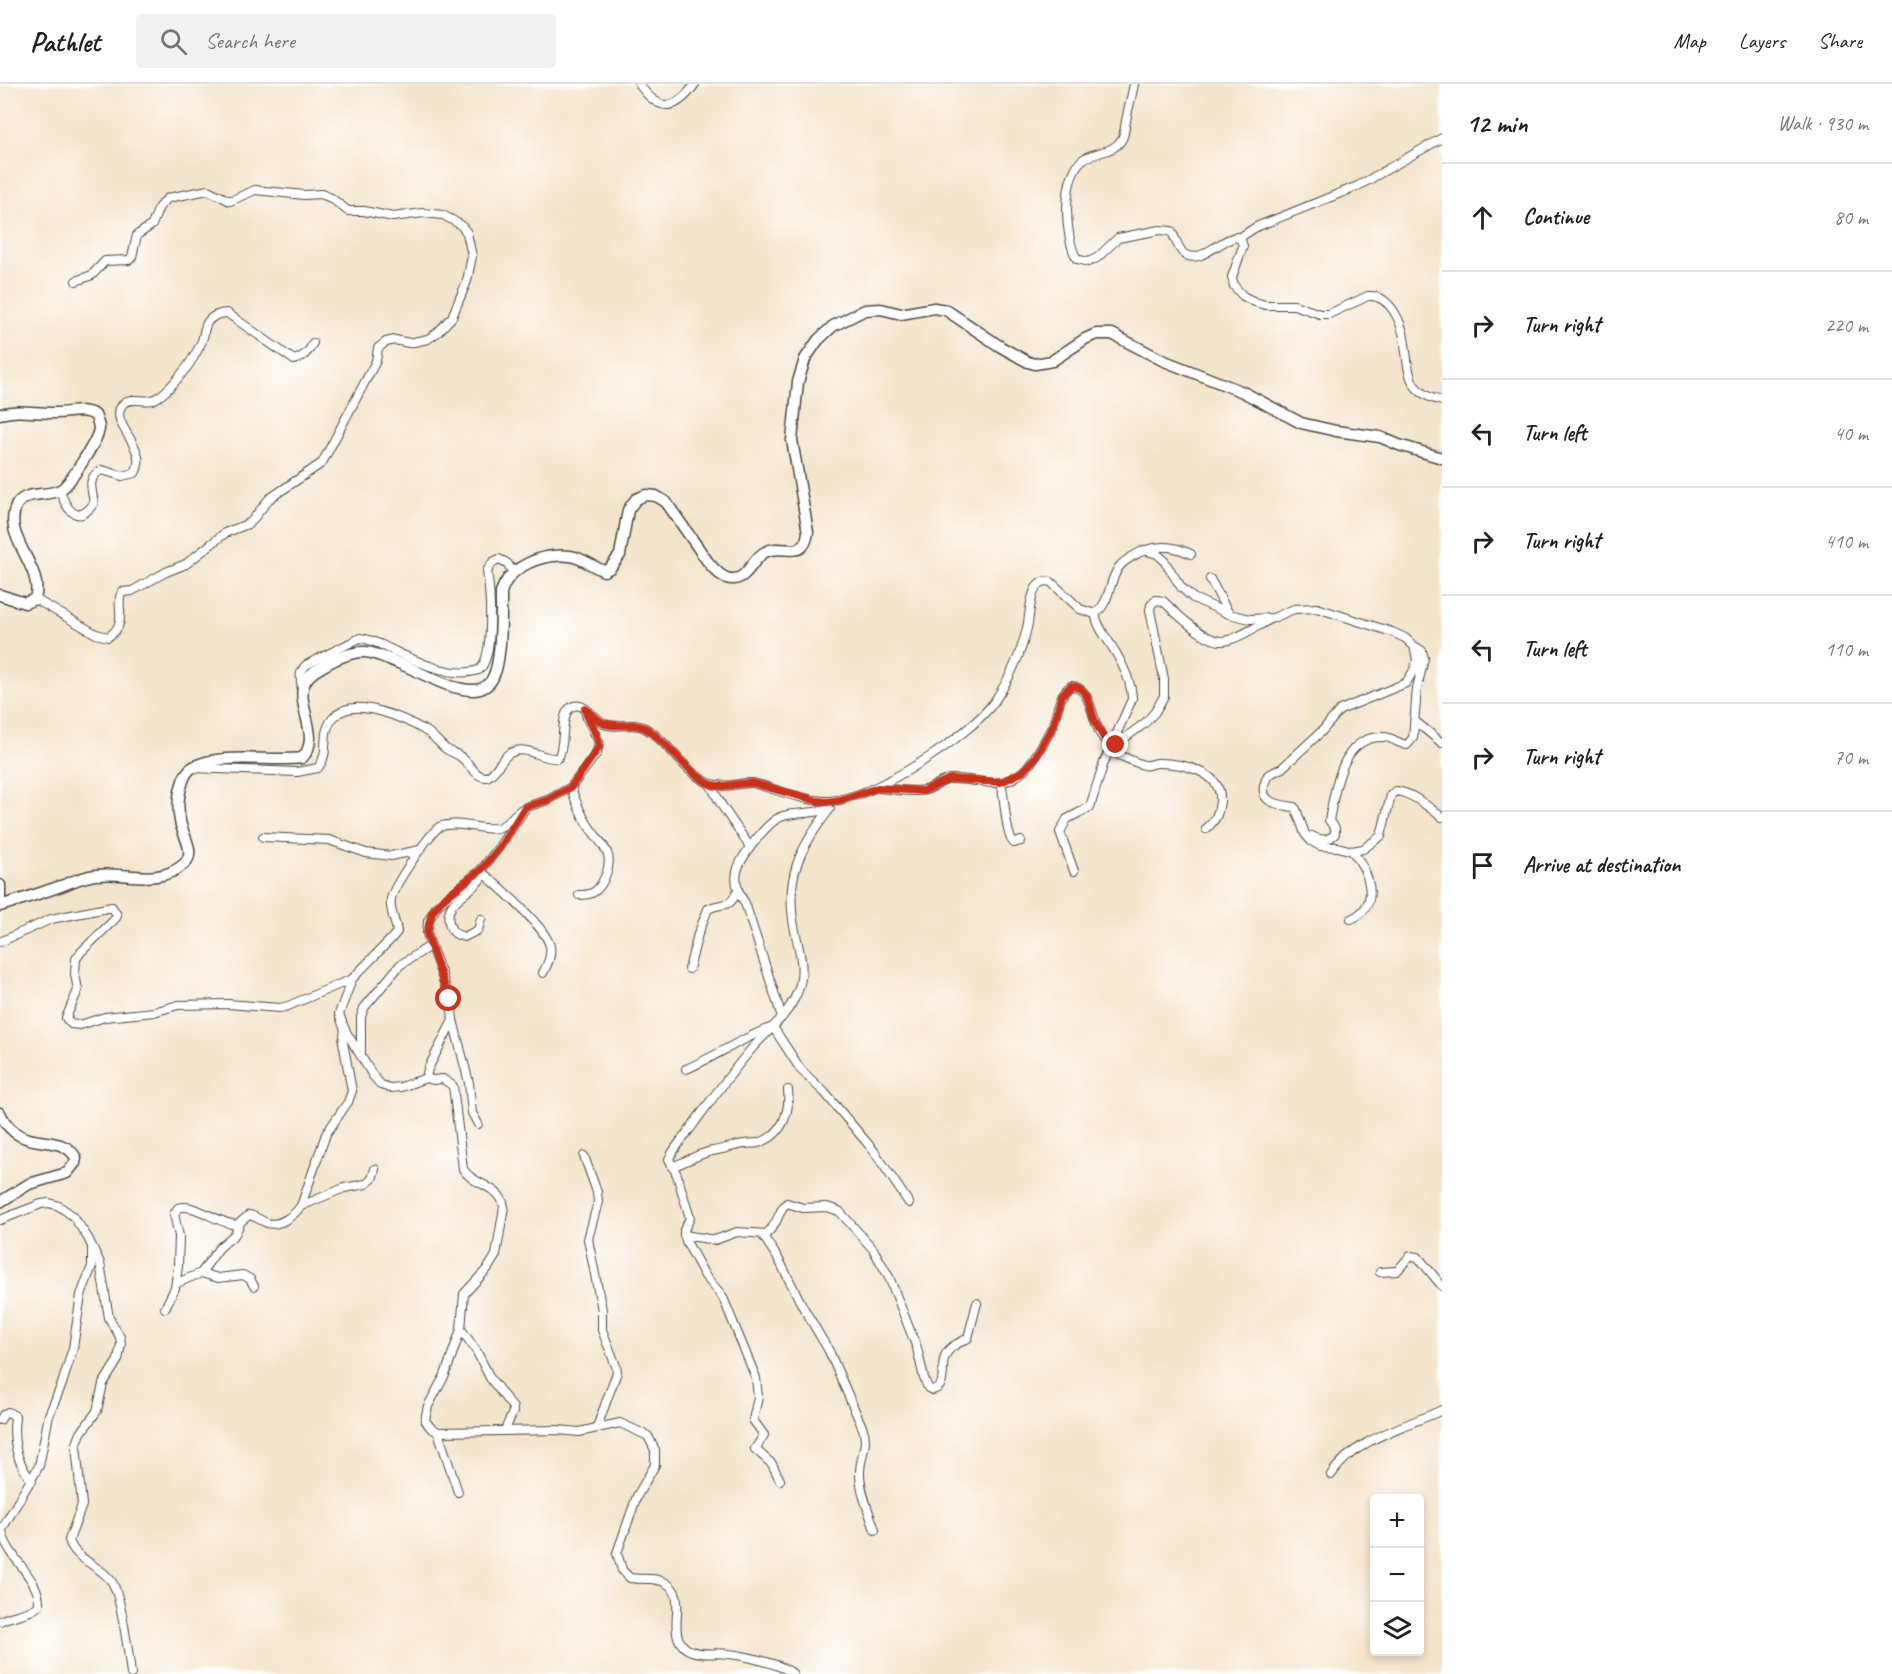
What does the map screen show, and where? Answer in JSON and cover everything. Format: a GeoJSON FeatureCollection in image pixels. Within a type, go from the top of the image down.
{"type":"FeatureCollection","features":[{"type":"Feature","properties":{"kind":"street"},"geometry":{"type":"LineString","coordinates":[[639,84],[652,100],[667,105],[683,100],[696,84]]}},
{"type":"Feature","properties":{"kind":"street"},"geometry":{"type":"LineString","coordinates":[[1134,84],[1122,138],[1107,151],[1086,158],[1078,164],[1073,177],[1066,210],[1073,253],[1077,259],[1088,262],[1097,258],[1118,238],[1160,230],[1171,231],[1185,254],[1192,256],[1206,252],[1227,238],[1239,238],[1256,227],[1358,186],[1442,138]]}},
{"type":"Feature","properties":{"kind":"street"},"geometry":{"type":"LineString","coordinates":[[35,598],[96,634],[108,637],[112,635],[122,617],[119,598],[122,592],[132,591],[186,564],[225,533],[250,523],[269,499],[322,463],[376,361],[378,348],[386,342],[395,340],[409,343],[428,339],[445,326],[452,317],[467,281],[472,256],[467,233],[461,225],[443,216],[423,213],[385,217],[364,211],[348,211],[331,198],[321,194],[304,195],[255,190],[230,201],[214,192],[202,190],[173,196],[163,202],[159,207],[155,222],[138,235],[132,257],[129,260],[105,261],[92,275],[76,281]]}},
{"type":"Feature","properties":{"kind":"street"},"geometry":{"type":"LineString","coordinates":[[1239,238],[1243,246],[1232,277],[1234,286],[1243,296],[1255,302],[1265,305],[1294,305],[1320,314],[1329,314],[1368,296],[1382,298],[1395,313],[1400,324],[1405,342],[1408,375],[1422,393],[1442,401]]}},
{"type":"Feature","properties":{"kind":"street"},"geometry":{"type":"LineString","coordinates":[[302,687],[310,675],[322,667],[350,654],[366,652],[455,686],[472,690],[484,687],[495,674],[501,593],[503,585],[513,572],[527,564],[562,556],[576,557],[604,571],[610,568],[620,555],[628,510],[636,499],[646,495],[656,496],[666,502],[708,562],[726,578],[737,579],[742,576],[759,556],[768,550],[802,548],[808,532],[801,479],[792,440],[802,367],[818,340],[833,326],[854,314],[873,309],[900,314],[934,308],[946,310],[1021,359],[1035,364],[1052,362],[1079,342],[1096,334],[1112,334],[1162,360],[1243,392],[1301,423],[1336,431],[1380,436],[1399,445],[1442,458]]}},
{"type":"Feature","properties":{"kind":"street"},"geometry":{"type":"LineString","coordinates":[[60,490],[69,509],[82,515],[88,512],[94,503],[90,482],[96,472],[102,470],[122,476],[135,472],[140,461],[122,426],[121,406],[127,401],[153,399],[165,391],[191,362],[200,345],[207,323],[215,316],[227,313],[294,360],[301,358],[314,343]]}},
{"type":"Feature","properties":{"kind":"street"},"geometry":{"type":"LineString","coordinates":[[0,414],[12,411],[54,413],[86,411],[95,416],[99,425],[96,438],[71,480],[60,490],[34,494],[21,500],[12,513],[10,521],[13,537],[26,558],[37,588],[35,598]]}},
{"type":"Feature","properties":{"kind":"street"},"geometry":{"type":"LineString","coordinates":[[1095,614],[1105,602],[1119,567],[1124,562],[1144,550],[1158,546],[1168,546],[1191,554]]}},
{"type":"Feature","properties":{"kind":"street"},"geometry":{"type":"LineString","coordinates":[[1144,550],[1157,554],[1163,559],[1181,587],[1193,598],[1229,614],[1250,619],[1273,618]]}},
{"type":"Feature","properties":{"kind":"street"},"geometry":{"type":"LineString","coordinates":[[0,885],[0,906],[92,875],[146,877],[165,874],[182,865],[188,858],[189,846],[182,829],[178,797],[185,776],[192,768],[225,759],[302,758],[309,749],[312,740],[300,677],[306,665],[360,638],[425,666],[455,672],[479,670],[485,662],[490,632],[487,571],[492,562],[499,559],[507,563],[513,572]]}},
{"type":"Feature","properties":{"kind":"street"},"geometry":{"type":"LineString","coordinates":[[1210,579],[1229,614]]}},
{"type":"Feature","properties":{"kind":"street"},"geometry":{"type":"LineString","coordinates":[[710,784],[722,786],[744,782],[753,783],[818,801],[840,800],[878,788],[968,729],[989,709],[1020,653],[1034,594],[1041,583],[1051,582],[1080,609],[1095,614],[1132,691],[1131,706],[1110,748],[1090,807],[1066,819],[1060,832],[1074,871]]}},
{"type":"Feature","properties":{"kind":"street"},"geometry":{"type":"LineString","coordinates":[[0,595],[25,603],[35,598]]}},
{"type":"Feature","properties":{"kind":"street"},"geometry":{"type":"LineString","coordinates":[[1110,748],[1145,723],[1155,712],[1164,696],[1164,679],[1150,610],[1156,600],[1163,601],[1206,635],[1222,641],[1229,640],[1294,609],[1317,608],[1392,632],[1405,638],[1422,651],[1424,658],[1417,688],[1413,738],[1407,745],[1389,738],[1376,738],[1358,744],[1348,754],[1329,820],[1336,831],[1328,839],[1317,839],[1312,836],[1294,807],[1271,803],[1267,799],[1264,788],[1268,776],[1282,768],[1322,731],[1340,710],[1406,682],[1417,660],[1414,646]]}},
{"type":"Feature","properties":{"kind":"street"},"geometry":{"type":"LineString","coordinates":[[878,788],[923,791],[950,779],[1001,782],[1022,772],[1035,758],[1053,726],[1062,695],[1071,686],[1078,687],[1085,693],[1094,721],[1110,748],[1146,765],[1158,763],[1191,767],[1216,784],[1220,794],[1219,810],[1214,822],[1206,829]]}},
{"type":"Feature","properties":{"kind":"street"},"geometry":{"type":"LineString","coordinates":[[192,768],[297,772],[318,768],[326,754],[324,737],[331,720],[336,714],[346,709],[365,707],[423,730],[446,749],[465,760],[479,775],[487,777],[492,775],[502,759],[519,750],[528,750],[551,758],[558,758],[562,749],[567,713],[577,705],[603,723],[636,725],[648,730],[710,784],[750,847]]}},
{"type":"Feature","properties":{"kind":"street"},"geometry":{"type":"LineString","coordinates":[[458,1492],[438,1432],[427,1424],[425,1414],[445,1375],[461,1329],[464,1294],[491,1264],[496,1255],[503,1203],[497,1193],[471,1179],[463,1169],[453,1086],[443,1079],[426,1078],[401,1088],[381,1085],[345,1030],[339,1014],[340,1006],[352,979],[397,932],[391,899],[420,850],[435,831],[443,825],[456,824],[501,827],[525,807],[548,800],[571,787],[599,747],[585,709]]}},
{"type":"Feature","properties":{"kind":"street"},"geometry":{"type":"LineString","coordinates":[[1416,722],[1442,743]]}},
{"type":"Feature","properties":{"kind":"street"},"geometry":{"type":"LineString","coordinates":[[1001,782],[1005,795],[1009,837],[1014,843],[1021,841]]}},
{"type":"Feature","properties":{"kind":"street"},"geometry":{"type":"LineString","coordinates":[[571,787],[583,817],[603,843],[610,861],[604,879],[595,892],[590,895],[579,895]]}},
{"type":"Feature","properties":{"kind":"street"},"geometry":{"type":"LineString","coordinates":[[1302,823],[1305,834],[1316,844],[1352,851],[1363,849],[1381,836],[1391,795],[1396,791],[1411,796],[1442,817]]}},
{"type":"Feature","properties":{"kind":"street"},"geometry":{"type":"LineString","coordinates":[[780,1480],[772,1464],[755,1449],[764,1435],[753,1420],[758,1397],[753,1369],[724,1300],[705,1276],[684,1235],[690,1218],[677,1175],[669,1159],[728,1077],[790,1007],[801,980],[802,966],[794,916],[792,886],[795,870],[800,852],[810,834],[840,800]]}},
{"type":"Feature","properties":{"kind":"street"},"geometry":{"type":"LineString","coordinates":[[478,1124],[472,1113],[469,1083],[452,1010],[427,933],[432,912],[443,899],[482,872],[525,807]]}},
{"type":"Feature","properties":{"kind":"street"},"geometry":{"type":"LineString","coordinates":[[690,969],[698,934],[708,909],[733,901],[737,892],[738,866],[742,856],[768,826],[775,820],[792,815],[830,809]]}},
{"type":"Feature","properties":{"kind":"street"},"geometry":{"type":"LineString","coordinates":[[263,837],[329,840],[366,853],[391,856],[420,850]]}},
{"type":"Feature","properties":{"kind":"street"},"geometry":{"type":"LineString","coordinates":[[1351,919],[1364,912],[1370,892],[1362,866],[1352,851]]}},
{"type":"Feature","properties":{"kind":"street"},"geometry":{"type":"LineString","coordinates":[[481,919],[478,930],[467,937],[456,934],[449,923],[453,903],[480,881],[482,872]]}},
{"type":"Feature","properties":{"kind":"street"},"geometry":{"type":"LineString","coordinates":[[482,872],[517,904],[549,944],[549,960],[543,973]]}},
{"type":"Feature","properties":{"kind":"street"},"geometry":{"type":"LineString","coordinates":[[737,892],[745,903],[782,1017]]}},
{"type":"Feature","properties":{"kind":"street"},"geometry":{"type":"LineString","coordinates":[[0,942],[51,919],[112,907],[117,915],[116,918],[76,959],[75,974],[78,990],[66,1018],[68,1022],[75,1024],[105,1017],[154,1012],[178,1005],[228,1004],[280,1008],[352,979]]}},
{"type":"Feature","properties":{"kind":"street"},"geometry":{"type":"LineString","coordinates":[[360,1055],[361,1017],[364,1008],[400,965],[430,946]]}},
{"type":"Feature","properties":{"kind":"street"},"geometry":{"type":"LineString","coordinates":[[426,1078],[428,1069],[453,1020]]}},
{"type":"Feature","properties":{"kind":"street"},"geometry":{"type":"LineString","coordinates":[[686,1069],[715,1057],[750,1035],[773,1027]]}},
{"type":"Feature","properties":{"kind":"street"},"geometry":{"type":"LineString","coordinates":[[773,1027],[801,1070],[825,1092],[874,1151],[909,1203]]}},
{"type":"Feature","properties":{"kind":"street"},"geometry":{"type":"LineString","coordinates":[[201,1274],[219,1248],[235,1234],[240,1223],[249,1215],[269,1224],[279,1223],[295,1214],[301,1206],[326,1134],[348,1102],[352,1091],[343,1042],[345,1030]]}},
{"type":"Feature","properties":{"kind":"street"},"geometry":{"type":"LineString","coordinates":[[672,1167],[711,1151],[753,1144],[769,1138],[783,1123],[788,1112],[788,1090]]}},
{"type":"Feature","properties":{"kind":"street"},"geometry":{"type":"LineString","coordinates":[[0,1113],[14,1133],[27,1139],[61,1145],[69,1149],[76,1158],[67,1173],[29,1184],[0,1202]]}},
{"type":"Feature","properties":{"kind":"street"},"geometry":{"type":"LineString","coordinates":[[584,1156],[597,1192],[598,1202],[588,1239],[602,1310],[602,1330],[617,1372],[597,1427]]}},
{"type":"Feature","properties":{"kind":"street"},"geometry":{"type":"LineString","coordinates":[[301,1206],[344,1188],[366,1184],[372,1179],[375,1169]]}},
{"type":"Feature","properties":{"kind":"street"},"geometry":{"type":"LineString","coordinates":[[0,1220],[41,1204],[49,1203],[67,1210],[92,1245],[100,1263],[109,1318],[120,1337],[121,1344],[118,1360],[103,1384],[97,1411],[81,1433],[76,1446],[82,1505],[69,1540],[78,1554],[108,1577],[114,1586],[131,1674]]}},
{"type":"Feature","properties":{"kind":"street"},"geometry":{"type":"LineString","coordinates":[[684,1235],[716,1240],[737,1232],[766,1234],[774,1228],[783,1206],[787,1203],[804,1209],[833,1208],[844,1215],[873,1249],[889,1277],[917,1348],[924,1378],[928,1388],[932,1390],[941,1386],[945,1356],[949,1350],[968,1338],[977,1304]]}},
{"type":"Feature","properties":{"kind":"street"},"geometry":{"type":"LineString","coordinates":[[165,1308],[177,1282],[180,1244],[175,1210],[186,1206],[228,1224],[240,1223]]}},
{"type":"Feature","properties":{"kind":"street"},"geometry":{"type":"LineString","coordinates":[[762,1234],[779,1260],[829,1351],[863,1429],[866,1438],[860,1475],[874,1530]]}},
{"type":"Feature","properties":{"kind":"street"},"geometry":{"type":"LineString","coordinates":[[0,1621],[9,1616],[31,1611],[39,1605],[38,1592],[3,1536],[4,1524],[32,1482],[42,1457],[45,1430],[52,1403],[62,1384],[73,1348],[81,1295],[92,1266],[92,1245]]}},
{"type":"Feature","properties":{"kind":"street"},"geometry":{"type":"LineString","coordinates":[[1380,1272],[1397,1271],[1410,1256],[1414,1256],[1418,1257],[1442,1286]]}},
{"type":"Feature","properties":{"kind":"street"},"geometry":{"type":"LineString","coordinates":[[177,1282],[201,1274],[218,1278],[243,1275],[250,1279],[254,1286]]}},
{"type":"Feature","properties":{"kind":"street"},"geometry":{"type":"LineString","coordinates":[[461,1329],[477,1352],[490,1378],[513,1408],[505,1430]]}},
{"type":"Feature","properties":{"kind":"street"},"geometry":{"type":"LineString","coordinates":[[1331,1475],[1346,1456],[1367,1443],[1442,1410]]}},
{"type":"Feature","properties":{"kind":"street"},"geometry":{"type":"LineString","coordinates":[[0,1420],[8,1412],[15,1416],[13,1434],[15,1450],[32,1482]]}},
{"type":"Feature","properties":{"kind":"street"},"geometry":{"type":"LineString","coordinates":[[438,1432],[505,1430],[579,1432],[620,1423],[648,1436],[655,1450],[655,1465],[637,1496],[617,1553],[621,1569],[630,1578],[658,1580],[672,1588],[677,1599],[676,1629],[685,1647],[692,1651],[730,1654],[785,1668],[793,1674]]}},
{"type":"Feature","properties":{"kind":"route"},"geometry":{"type":"LineString","coordinates":[[449,999],[427,933],[428,921],[432,912],[443,899],[481,870],[500,847],[525,807],[548,800],[571,787],[597,753],[599,742],[585,709],[608,725],[636,725],[648,730],[710,784],[722,786],[744,782],[753,783],[827,802],[878,788],[923,791],[950,779],[992,783],[1009,780],[1028,768],[1035,758],[1053,726],[1060,708],[1060,699],[1066,689],[1071,686],[1078,687],[1085,693],[1094,721],[1108,744],[1116,745]]}}]}
